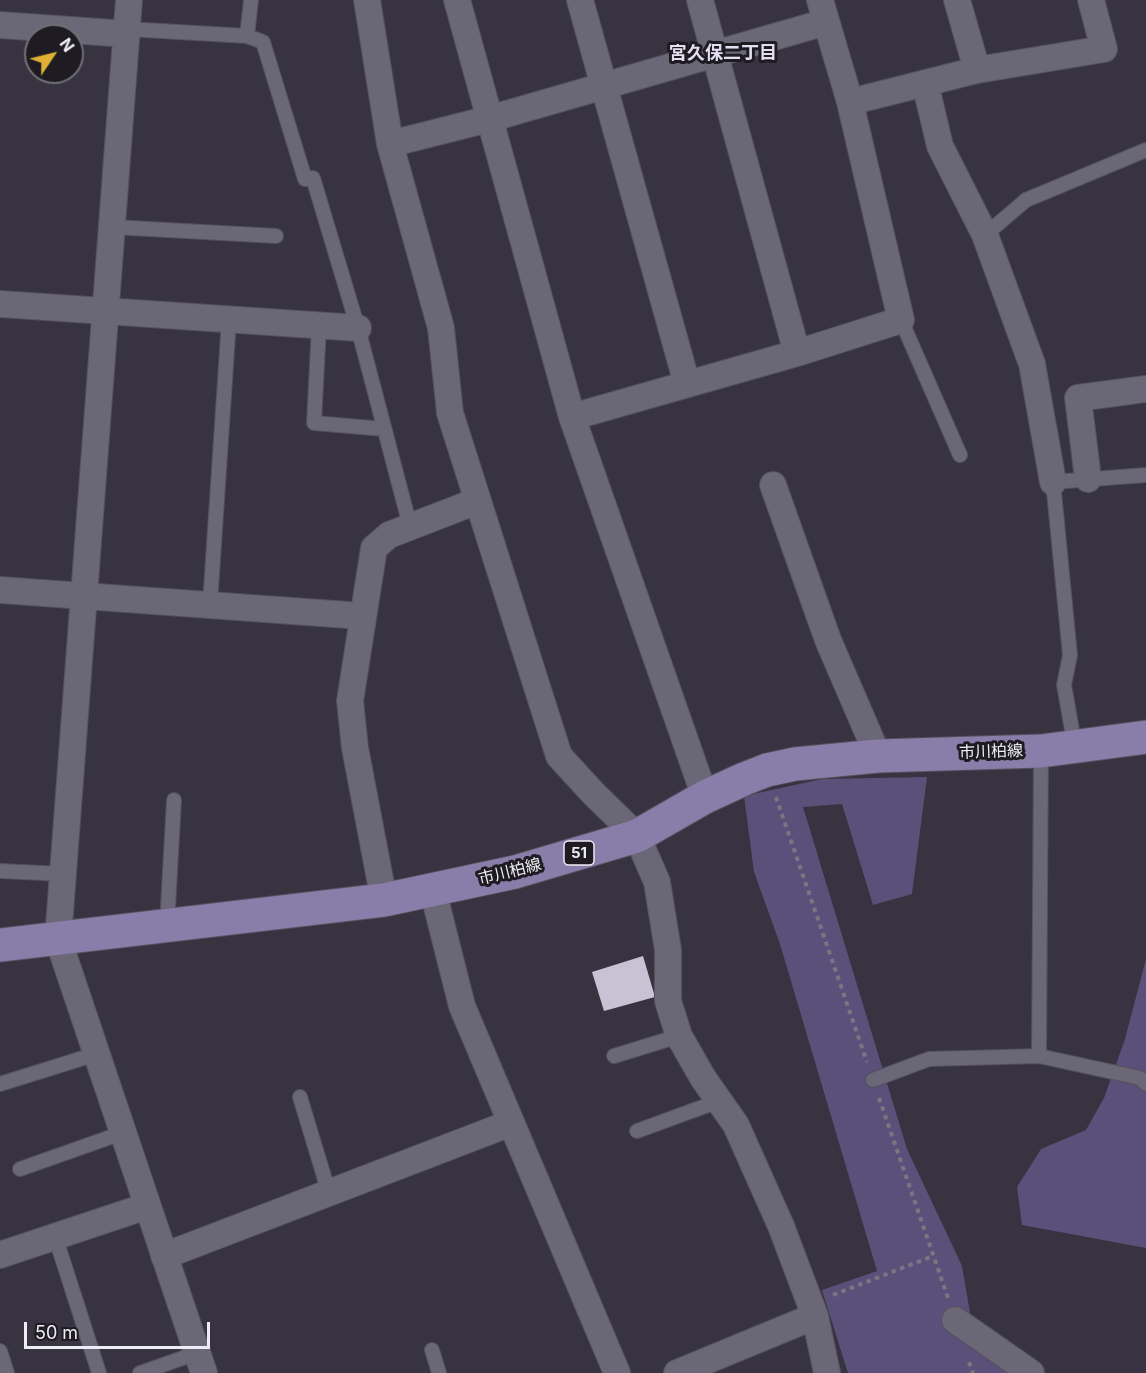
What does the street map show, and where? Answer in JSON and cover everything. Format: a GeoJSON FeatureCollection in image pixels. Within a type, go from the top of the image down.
{"type":"FeatureCollection","features":[{"type":"Feature","properties":{"kind":"main road","name":"市川柏線"},"geometry":{"type":"LineString","coordinates":[[0,945],[384,900],[433,891],[515,872],[637,836],[705,797],[744,779],[767,770],[795,764],[878,756],[1041,751],[1146,737]]}},
{"type":"Feature","properties":{"kind":"street"},"geometry":{"type":"LineString","coordinates":[[129,0],[58,939],[200,1363]]}},
{"type":"Feature","properties":{"kind":"street"},"geometry":{"type":"LineString","coordinates":[[367,0],[390,144],[441,328],[450,413],[559,756],[592,793],[637,836],[657,882],[668,950],[668,1001],[679,1036],[740,1135],[781,1226],[813,1310],[827,1373]]}},
{"type":"Feature","properties":{"kind":"street"},"geometry":{"type":"LineString","coordinates":[[457,0],[572,417],[705,797]]}},
{"type":"Feature","properties":{"kind":"street"},"geometry":{"type":"LineString","coordinates":[[580,0],[687,384]]}},
{"type":"Feature","properties":{"kind":"street"},"geometry":{"type":"LineString","coordinates":[[700,0],[797,353]]}},
{"type":"Feature","properties":{"kind":"street"},"geometry":{"type":"LineString","coordinates":[[957,0],[977,70]]}},
{"type":"Feature","properties":{"kind":"street"},"geometry":{"type":"LineString","coordinates":[[850,102],[977,70],[1104,49],[1090,0]]}},
{"type":"Feature","properties":{"kind":"street"},"geometry":{"type":"LineString","coordinates":[[390,144],[489,119],[715,54],[823,11],[850,102],[902,320],[797,353],[572,417]]}},
{"type":"Feature","properties":{"kind":"street"},"geometry":{"type":"LineString","coordinates":[[0,25],[127,31]]}},
{"type":"Feature","properties":{"kind":"street"},"geometry":{"type":"LineString","coordinates":[[925,83],[940,146],[985,235],[1032,364],[1053,482]]}},
{"type":"Feature","properties":{"kind":"street"},"geometry":{"type":"LineString","coordinates":[[0,304],[358,328]]}},
{"type":"Feature","properties":{"kind":"street"},"geometry":{"type":"LineString","coordinates":[[1088,479],[1078,398],[1146,389]]}},
{"type":"Feature","properties":{"kind":"street"},"geometry":{"type":"LineString","coordinates":[[773,485],[828,640],[878,756]]}},
{"type":"Feature","properties":{"kind":"street"},"geometry":{"type":"LineString","coordinates":[[384,900],[355,748],[350,701],[374,548],[389,534],[477,501]]}},
{"type":"Feature","properties":{"kind":"street"},"geometry":{"type":"LineString","coordinates":[[0,590],[362,616]]}},
{"type":"Feature","properties":{"kind":"street"},"geometry":{"type":"LineString","coordinates":[[433,891],[462,1006],[617,1373]]}},
{"type":"Feature","properties":{"kind":"street"},"geometry":{"type":"LineString","coordinates":[[164,1256],[511,1123]]}},
{"type":"Feature","properties":{"kind":"street"},"geometry":{"type":"LineString","coordinates":[[0,1255],[147,1206]]}},
{"type":"Feature","properties":{"kind":"street"},"geometry":{"type":"LineString","coordinates":[[677,1373],[813,1310]]}},
{"type":"Feature","properties":{"kind":"street"},"geometry":{"type":"LineString","coordinates":[[955,1320],[1031,1373]]}},
{"type":"Feature","properties":{"kind":"lane"},"geometry":{"type":"LineString","coordinates":[[247,36],[251,0]]}},
{"type":"Feature","properties":{"kind":"lane"},"geometry":{"type":"LineString","coordinates":[[127,31],[247,36],[263,42],[304,179],[314,178],[358,328],[410,526]]}},
{"type":"Feature","properties":{"kind":"lane"},"geometry":{"type":"LineString","coordinates":[[985,235],[1026,200],[1146,150]]}},
{"type":"Feature","properties":{"kind":"lane"},"geometry":{"type":"LineString","coordinates":[[112,227],[276,236]]}},
{"type":"Feature","properties":{"kind":"lane"},"geometry":{"type":"LineString","coordinates":[[210,604],[229,320]]}},
{"type":"Feature","properties":{"kind":"lane"},"geometry":{"type":"LineString","coordinates":[[902,320],[960,455]]}},
{"type":"Feature","properties":{"kind":"lane"},"geometry":{"type":"LineString","coordinates":[[320,326],[314,423],[384,429]]}},
{"type":"Feature","properties":{"kind":"lane"},"geometry":{"type":"LineString","coordinates":[[1075,747],[1064,685],[1070,655],[1053,482],[1146,475]]}},
{"type":"Feature","properties":{"kind":"lane"},"geometry":{"type":"LineString","coordinates":[[1039,1056],[1041,751]]}},
{"type":"Feature","properties":{"kind":"lane"},"geometry":{"type":"LineString","coordinates":[[167,925],[174,800]]}},
{"type":"Feature","properties":{"kind":"lane"},"geometry":{"type":"LineString","coordinates":[[0,871],[63,874]]}},
{"type":"Feature","properties":{"kind":"lane"},"geometry":{"type":"LineString","coordinates":[[614,1056],[679,1036]]}},
{"type":"Feature","properties":{"kind":"lane"},"geometry":{"type":"LineString","coordinates":[[0,1084],[96,1053]]}},
{"type":"Feature","properties":{"kind":"lane"},"geometry":{"type":"LineString","coordinates":[[873,1080],[929,1059],[1039,1056],[1140,1078],[1146,1084]]}},
{"type":"Feature","properties":{"kind":"lane"},"geometry":{"type":"LineString","coordinates":[[300,1097],[329,1193]]}},
{"type":"Feature","properties":{"kind":"lane"},"geometry":{"type":"LineString","coordinates":[[637,1131],[719,1101]]}},
{"type":"Feature","properties":{"kind":"lane"},"geometry":{"type":"LineString","coordinates":[[20,1169],[122,1133]]}},
{"type":"Feature","properties":{"kind":"lane"},"geometry":{"type":"LineString","coordinates":[[55,1236],[99,1373]]}},
{"type":"Feature","properties":{"kind":"lane"},"geometry":{"type":"LineString","coordinates":[[432,1350],[439,1373]]}},
{"type":"Feature","properties":{"kind":"lane"},"geometry":{"type":"LineString","coordinates":[[0,1351],[7,1373]]}},
{"type":"Feature","properties":{"kind":"lane"},"geometry":{"type":"LineString","coordinates":[[140,1373],[200,1363]]}},
{"type":"Feature","properties":{"kind":"path"},"geometry":{"type":"LineString","coordinates":[[813,1310],[933,1256]]}},
{"type":"Feature","properties":{"kind":"shaded area"},"geometry":{"type":"Polygon","coordinates":[[[927,777],[912,894],[873,905],[842,804],[803,807],[907,1149],[962,1266],[975,1342],[1033,1373],[848,1373],[822,1290],[877,1271],[780,944],[754,872],[744,796],[822,779],[927,777]]]}},
{"type":"Feature","properties":{"kind":"shaded area"},"geometry":{"type":"Polygon","coordinates":[[[1146,959],[1146,1248],[1022,1225],[1017,1187],[1041,1149],[1086,1130],[1104,1098],[1125,1039],[1146,959]]]}},
{"type":"Feature","properties":{"kind":"building"},"geometry":{"type":"Polygon","coordinates":[[[643,956],[655,997],[604,1011],[592,972],[643,956]]]}},
{"type":"Feature","properties":{"kind":"district","name":"宮久保二丁目"},"geometry":{"type":"Point","coordinates":[723,54]}}]}
